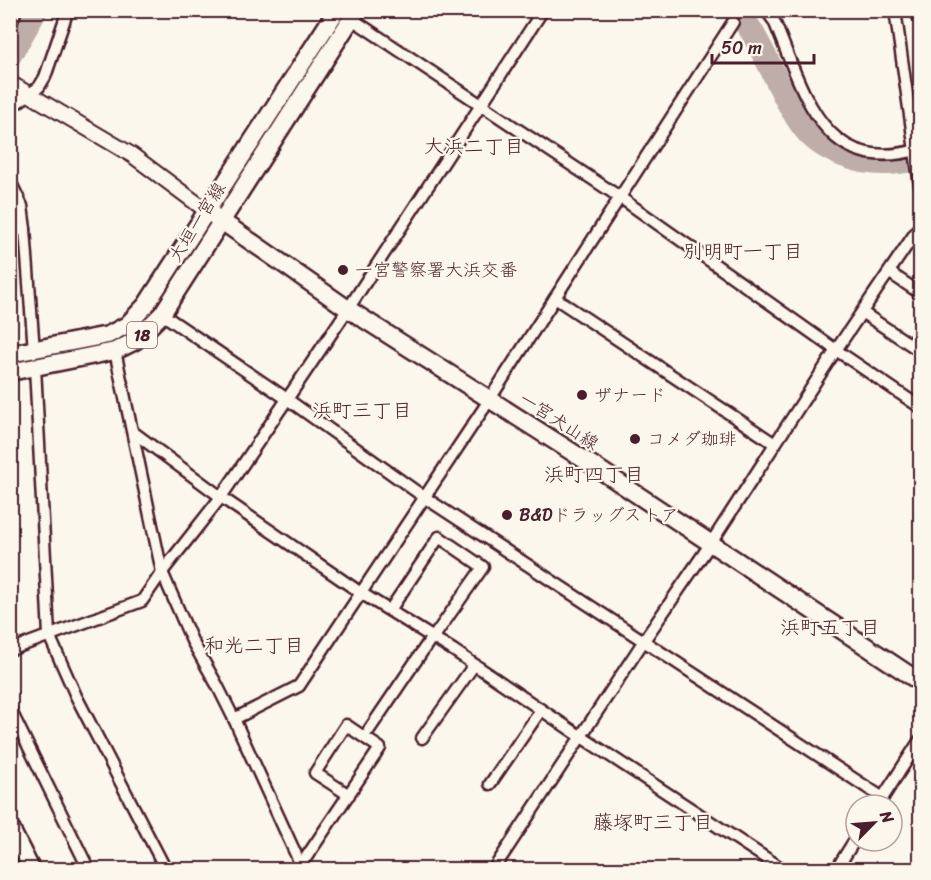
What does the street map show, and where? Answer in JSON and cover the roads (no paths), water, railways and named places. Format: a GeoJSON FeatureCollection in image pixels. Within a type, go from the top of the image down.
{"type":"FeatureCollection","features":[{"type":"Feature","properties":{"kind":"main road","name":"大垣一宮線"},"geometry":{"type":"LineString","coordinates":[[10,354],[34,359],[115,351],[135,341],[162,314],[214,217],[343,12]]}},
{"type":"Feature","properties":{"kind":"main road","name":"大垣一宮線"},"geometry":{"type":"LineString","coordinates":[[10,372],[34,359],[108,335],[127,325],[214,217]]}},
{"type":"Feature","properties":{"kind":"main road","name":"一宮犬山線"},"geometry":{"type":"LineString","coordinates":[[214,217],[348,309],[711,543],[921,682]]}},
{"type":"Feature","properties":{"kind":"main road"},"geometry":{"type":"LineString","coordinates":[[10,826],[32,870]]}},
{"type":"Feature","properties":{"kind":"street"},"geometry":{"type":"LineString","coordinates":[[10,27],[16,10]]}},
{"type":"Feature","properties":{"kind":"street"},"geometry":{"type":"LineString","coordinates":[[20,89],[39,87],[45,77],[68,10]]}},
{"type":"Feature","properties":{"kind":"street"},"geometry":{"type":"LineString","coordinates":[[10,650],[142,601],[221,497],[348,309],[543,10]]}},
{"type":"Feature","properties":{"kind":"street"},"geometry":{"type":"LineString","coordinates":[[766,10],[774,21],[811,108],[827,132],[846,145],[869,153],[891,155],[917,151]]}},
{"type":"Feature","properties":{"kind":"street"},"geometry":{"type":"LineString","coordinates":[[895,10],[917,151],[919,182]]}},
{"type":"Feature","properties":{"kind":"street"},"geometry":{"type":"LineString","coordinates":[[913,10],[921,18]]}},
{"type":"Feature","properties":{"kind":"street"},"geometry":{"type":"LineString","coordinates":[[343,12],[621,198],[836,350],[921,407]]}},
{"type":"Feature","properties":{"kind":"street"},"geometry":{"type":"LineString","coordinates":[[234,719],[298,686],[362,593],[734,22]]}},
{"type":"Feature","properties":{"kind":"street"},"geometry":{"type":"LineString","coordinates":[[10,108],[20,89]]}},
{"type":"Feature","properties":{"kind":"street"},"geometry":{"type":"LineString","coordinates":[[20,89],[132,155],[214,217]]}},
{"type":"Feature","properties":{"kind":"street"},"geometry":{"type":"LineString","coordinates":[[10,181],[22,206],[26,229],[49,635],[76,696],[166,870]]}},
{"type":"Feature","properties":{"kind":"street"},"geometry":{"type":"LineString","coordinates":[[493,870],[580,736],[711,543],[836,350],[890,273],[916,244],[921,226]]}},
{"type":"Feature","properties":{"kind":"street"},"geometry":{"type":"LineString","coordinates":[[10,231],[26,229]]}},
{"type":"Feature","properties":{"kind":"street"},"geometry":{"type":"LineString","coordinates":[[890,273],[921,293]]}},
{"type":"Feature","properties":{"kind":"street"},"geometry":{"type":"LineString","coordinates":[[555,298],[775,444]]}},
{"type":"Feature","properties":{"kind":"street"},"geometry":{"type":"LineString","coordinates":[[863,313],[921,351]]}},
{"type":"Feature","properties":{"kind":"street"},"geometry":{"type":"LineString","coordinates":[[162,314],[287,399],[424,497],[868,793]]}},
{"type":"Feature","properties":{"kind":"street"},"geometry":{"type":"LineString","coordinates":[[115,351],[162,572],[192,641],[234,719],[302,867]]}},
{"type":"Feature","properties":{"kind":"street"},"geometry":{"type":"LineString","coordinates":[[133,432],[221,497],[362,593],[433,637],[784,870]]}},
{"type":"Feature","properties":{"kind":"street"},"geometry":{"type":"LineString","coordinates":[[369,730],[483,567],[439,537],[390,610]]}},
{"type":"Feature","properties":{"kind":"street"},"geometry":{"type":"LineString","coordinates":[[422,738],[474,665]]}},
{"type":"Feature","properties":{"kind":"street"},"geometry":{"type":"LineString","coordinates":[[10,709],[89,870]]}},
{"type":"Feature","properties":{"kind":"street"},"geometry":{"type":"LineString","coordinates":[[490,784],[541,710]]}},
{"type":"Feature","properties":{"kind":"street"},"geometry":{"type":"LineString","coordinates":[[302,867],[380,748],[346,725],[315,773],[349,795]]}},
{"type":"Feature","properties":{"kind":"street"},"geometry":{"type":"LineString","coordinates":[[885,793],[921,740]]}},
{"type":"Feature","properties":{"kind":"street"},"geometry":{"type":"LineString","coordinates":[[836,870],[847,853]]}},
{"type":"Feature","properties":{"kind":"waterway"},"geometry":{"type":"LineString","coordinates":[[10,55],[36,10]]}},
{"type":"Feature","properties":{"kind":"waterway"},"geometry":{"type":"LineString","coordinates":[[734,10],[753,34],[789,104],[799,121],[813,137],[832,150],[854,159],[877,163],[920,159]]}},
{"type":"Feature","properties":{"kind":"place","name":"一宮警察署大浜交番"},"geometry":{"type":"Point","coordinates":[343,270]}},
{"type":"Feature","properties":{"kind":"place","name":"ザナード"},"geometry":{"type":"Point","coordinates":[582,395]}},
{"type":"Feature","properties":{"kind":"place","name":"コメダ珈琲"},"geometry":{"type":"Point","coordinates":[635,439]}},
{"type":"Feature","properties":{"kind":"place","name":"B&Dドラッグストア"},"geometry":{"type":"Point","coordinates":[507,515]}},
{"type":"Feature","properties":{"kind":"district","name":"大浜二丁目"},"geometry":{"type":"Point","coordinates":[474,146]}},
{"type":"Feature","properties":{"kind":"district","name":"別明町一丁目"},"geometry":{"type":"Point","coordinates":[743,251]}},
{"type":"Feature","properties":{"kind":"district","name":"浜町三丁目"},"geometry":{"type":"Point","coordinates":[362,410]}},
{"type":"Feature","properties":{"kind":"district","name":"浜町四丁目"},"geometry":{"type":"Point","coordinates":[594,474]}},
{"type":"Feature","properties":{"kind":"district","name":"浜町五丁目"},"geometry":{"type":"Point","coordinates":[830,627]}},
{"type":"Feature","properties":{"kind":"district","name":"和光二丁目"},"geometry":{"type":"Point","coordinates":[254,645]}},
{"type":"Feature","properties":{"kind":"district","name":"藤塚町三丁目"},"geometry":{"type":"Point","coordinates":[653,822]}}]}
